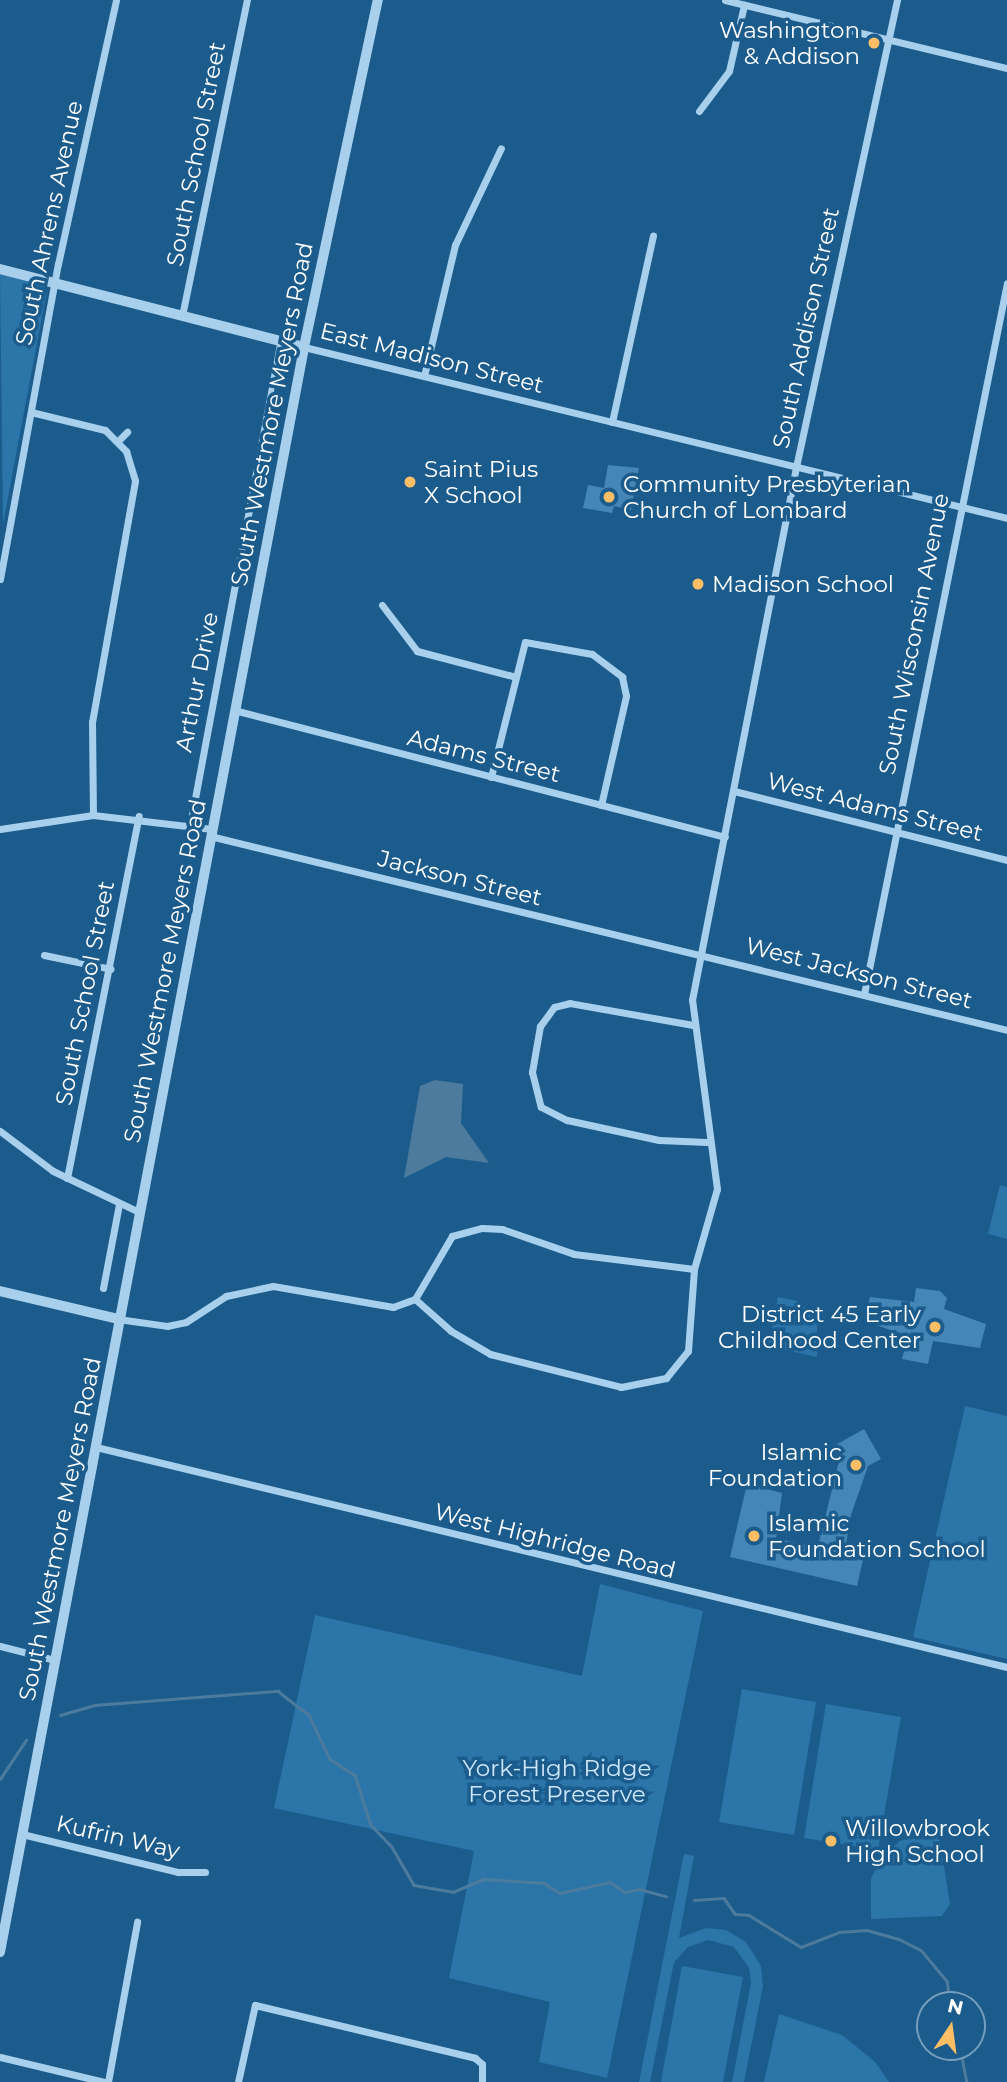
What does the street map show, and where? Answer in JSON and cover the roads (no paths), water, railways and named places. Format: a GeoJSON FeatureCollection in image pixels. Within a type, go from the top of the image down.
{"type":"FeatureCollection","features":[{"type":"Feature","properties":{"kind":"street","name":"South Ahrens Avenue"},"geometry":{"type":"LineString","coordinates":[[0,579],[55,285],[116,0]]}},
{"type":"Feature","properties":{"kind":"street","name":"South School Street"},"geometry":{"type":"LineString","coordinates":[[182,316],[247,0]]}},
{"type":"Feature","properties":{"kind":"street","name":"South Westmore Meyers Road"},"geometry":{"type":"LineString","coordinates":[[0,1952],[304,347],[378,0]]}},
{"type":"Feature","properties":{"kind":"street"},"geometry":{"type":"LineString","coordinates":[[725,0],[1007,68]]}},
{"type":"Feature","properties":{"kind":"street","name":"South Addison Street"},"geometry":{"type":"LineString","coordinates":[[415,1299],[466,1341],[524,1365],[632,1388],[666,1378],[679,1365],[692,1336],[694,1269],[716,1203],[693,1025],[702,954],[796,467],[897,0]]}},
{"type":"Feature","properties":{"kind":"street"},"geometry":{"type":"LineString","coordinates":[[699,111],[729,71],[744,5]]}},
{"type":"Feature","properties":{"kind":"street"},"geometry":{"type":"LineString","coordinates":[[424,376],[455,245],[501,148]]}},
{"type":"Feature","properties":{"kind":"street"},"geometry":{"type":"LineString","coordinates":[[612,422],[653,235]]}},
{"type":"Feature","properties":{"kind":"street","name":"East Madison Street"},"geometry":{"type":"LineString","coordinates":[[0,269],[304,347],[1007,518]]}},
{"type":"Feature","properties":{"kind":"street","name":"South Wisconsin Avenue"},"geometry":{"type":"LineString","coordinates":[[864,994],[958,506],[1007,283]]}},
{"type":"Feature","properties":{"kind":"street","name":"Arthur Drive"},"geometry":{"type":"LineString","coordinates":[[190,825],[281,341]]}},
{"type":"Feature","properties":{"kind":"street"},"geometry":{"type":"LineString","coordinates":[[31,412],[90,423],[118,441],[132,467],[134,501],[92,722],[93,815]]}},
{"type":"Feature","properties":{"kind":"street"},"geometry":{"type":"LineString","coordinates":[[118,441],[127,432]]}},
{"type":"Feature","properties":{"kind":"street"},"geometry":{"type":"LineString","coordinates":[[383,606],[417,650],[516,677]]}},
{"type":"Feature","properties":{"kind":"street"},"geometry":{"type":"LineString","coordinates":[[491,777],[525,642],[593,654],[622,677],[625,708],[601,805]]}},
{"type":"Feature","properties":{"kind":"street","name":"Adams Street"},"geometry":{"type":"LineString","coordinates":[[234,710],[725,838]]}},
{"type":"Feature","properties":{"kind":"street","name":"West Adams Street"},"geometry":{"type":"LineString","coordinates":[[734,791],[1007,860]]}},
{"type":"Feature","properties":{"kind":"street","name":"Jackson Street"},"geometry":{"type":"LineString","coordinates":[[0,829],[93,815],[139,817],[190,825],[702,954]]}},
{"type":"Feature","properties":{"kind":"street","name":"South School Street"},"geometry":{"type":"LineString","coordinates":[[68,1178],[139,817]]}},
{"type":"Feature","properties":{"kind":"street","name":"West Jackson Street"},"geometry":{"type":"LineString","coordinates":[[702,954],[1007,1030]]}},
{"type":"Feature","properties":{"kind":"street"},"geometry":{"type":"LineString","coordinates":[[44,955],[111,970]]}},
{"type":"Feature","properties":{"kind":"street"},"geometry":{"type":"LineString","coordinates":[[693,1025],[570,1003],[544,1018],[532,1069],[541,1107],[567,1120],[659,1140],[707,1142]]}},
{"type":"Feature","properties":{"kind":"street"},"geometry":{"type":"LineString","coordinates":[[0,1131],[68,1178],[139,1212]]}},
{"type":"Feature","properties":{"kind":"street"},"geometry":{"type":"LineString","coordinates":[[103,1288],[119,1204]]}},
{"type":"Feature","properties":{"kind":"street"},"geometry":{"type":"LineString","coordinates":[[0,1291],[118,1319],[167,1325],[186,1322],[226,1296],[259,1287],[299,1289],[377,1308],[415,1299],[452,1236],[482,1228],[502,1229],[574,1254],[694,1269]]}},
{"type":"Feature","properties":{"kind":"street","name":"West Highridge Road"},"geometry":{"type":"LineString","coordinates":[[96,1447],[1007,1667]]}},
{"type":"Feature","properties":{"kind":"street"},"geometry":{"type":"LineString","coordinates":[[0,1646],[55,1660]]}},
{"type":"Feature","properties":{"kind":"street","name":"Kufrin Way"},"geometry":{"type":"LineString","coordinates":[[22,1835],[178,1872],[205,1872]]}},
{"type":"Feature","properties":{"kind":"street"},"geometry":{"type":"LineString","coordinates":[[0,2057],[106,2082],[137,1922]]}},
{"type":"Feature","properties":{"kind":"street"},"geometry":{"type":"LineString","coordinates":[[238,2082],[255,2005],[475,2058],[482,2064],[482,2082]]}},
{"type":"Feature","properties":{"kind":"waterway"},"geometry":{"type":"LineString","coordinates":[[60,1715],[94,1705],[278,1691],[309,1715],[330,1759],[355,1775],[371,1825],[392,1847],[414,1885],[453,1892],[484,1879],[544,1883],[560,1893],[610,1882],[625,1892],[639,1889],[666,1896]]}},
{"type":"Feature","properties":{"kind":"waterway"},"geometry":{"type":"LineString","coordinates":[[0,1779],[26,1740]]}},
{"type":"Feature","properties":{"kind":"waterway"},"geometry":{"type":"LineString","coordinates":[[694,1900],[724,1898],[735,1914],[749,1915],[801,1947],[839,1932],[867,1930],[901,1940],[921,1950],[947,1981],[949,1991]]}},
{"type":"Feature","properties":{"kind":"waterway"},"geometry":{"type":"LineString","coordinates":[[963,2061],[967,2082]]}},
{"type":"Feature","properties":{"kind":"place","name":"Washington & Addison"},"geometry":{"type":"Point","coordinates":[874,43]}},
{"type":"Feature","properties":{"kind":"place","name":"Saint Pius X School"},"geometry":{"type":"Point","coordinates":[410,482]}},
{"type":"Feature","properties":{"kind":"place","name":"Community Presbyterian Church of Lombard"},"geometry":{"type":"Point","coordinates":[609,497]}},
{"type":"Feature","properties":{"kind":"place","name":"Madison School"},"geometry":{"type":"Point","coordinates":[698,584]}},
{"type":"Feature","properties":{"kind":"place","name":"District 45 Early Childhood Center"},"geometry":{"type":"Point","coordinates":[935,1327]}},
{"type":"Feature","properties":{"kind":"place","name":"Islamic Foundation"},"geometry":{"type":"Point","coordinates":[856,1465]}},
{"type":"Feature","properties":{"kind":"place","name":"Islamic Foundation School"},"geometry":{"type":"Point","coordinates":[754,1536]}},
{"type":"Feature","properties":{"kind":"place","name":"Willowbrook High School"},"geometry":{"type":"Point","coordinates":[831,1841]}},
{"type":"Feature","properties":{"kind":"park label","name":"York-High Ridge Forest Preserve"},"geometry":{"type":"Point","coordinates":[557,1781]}}]}
